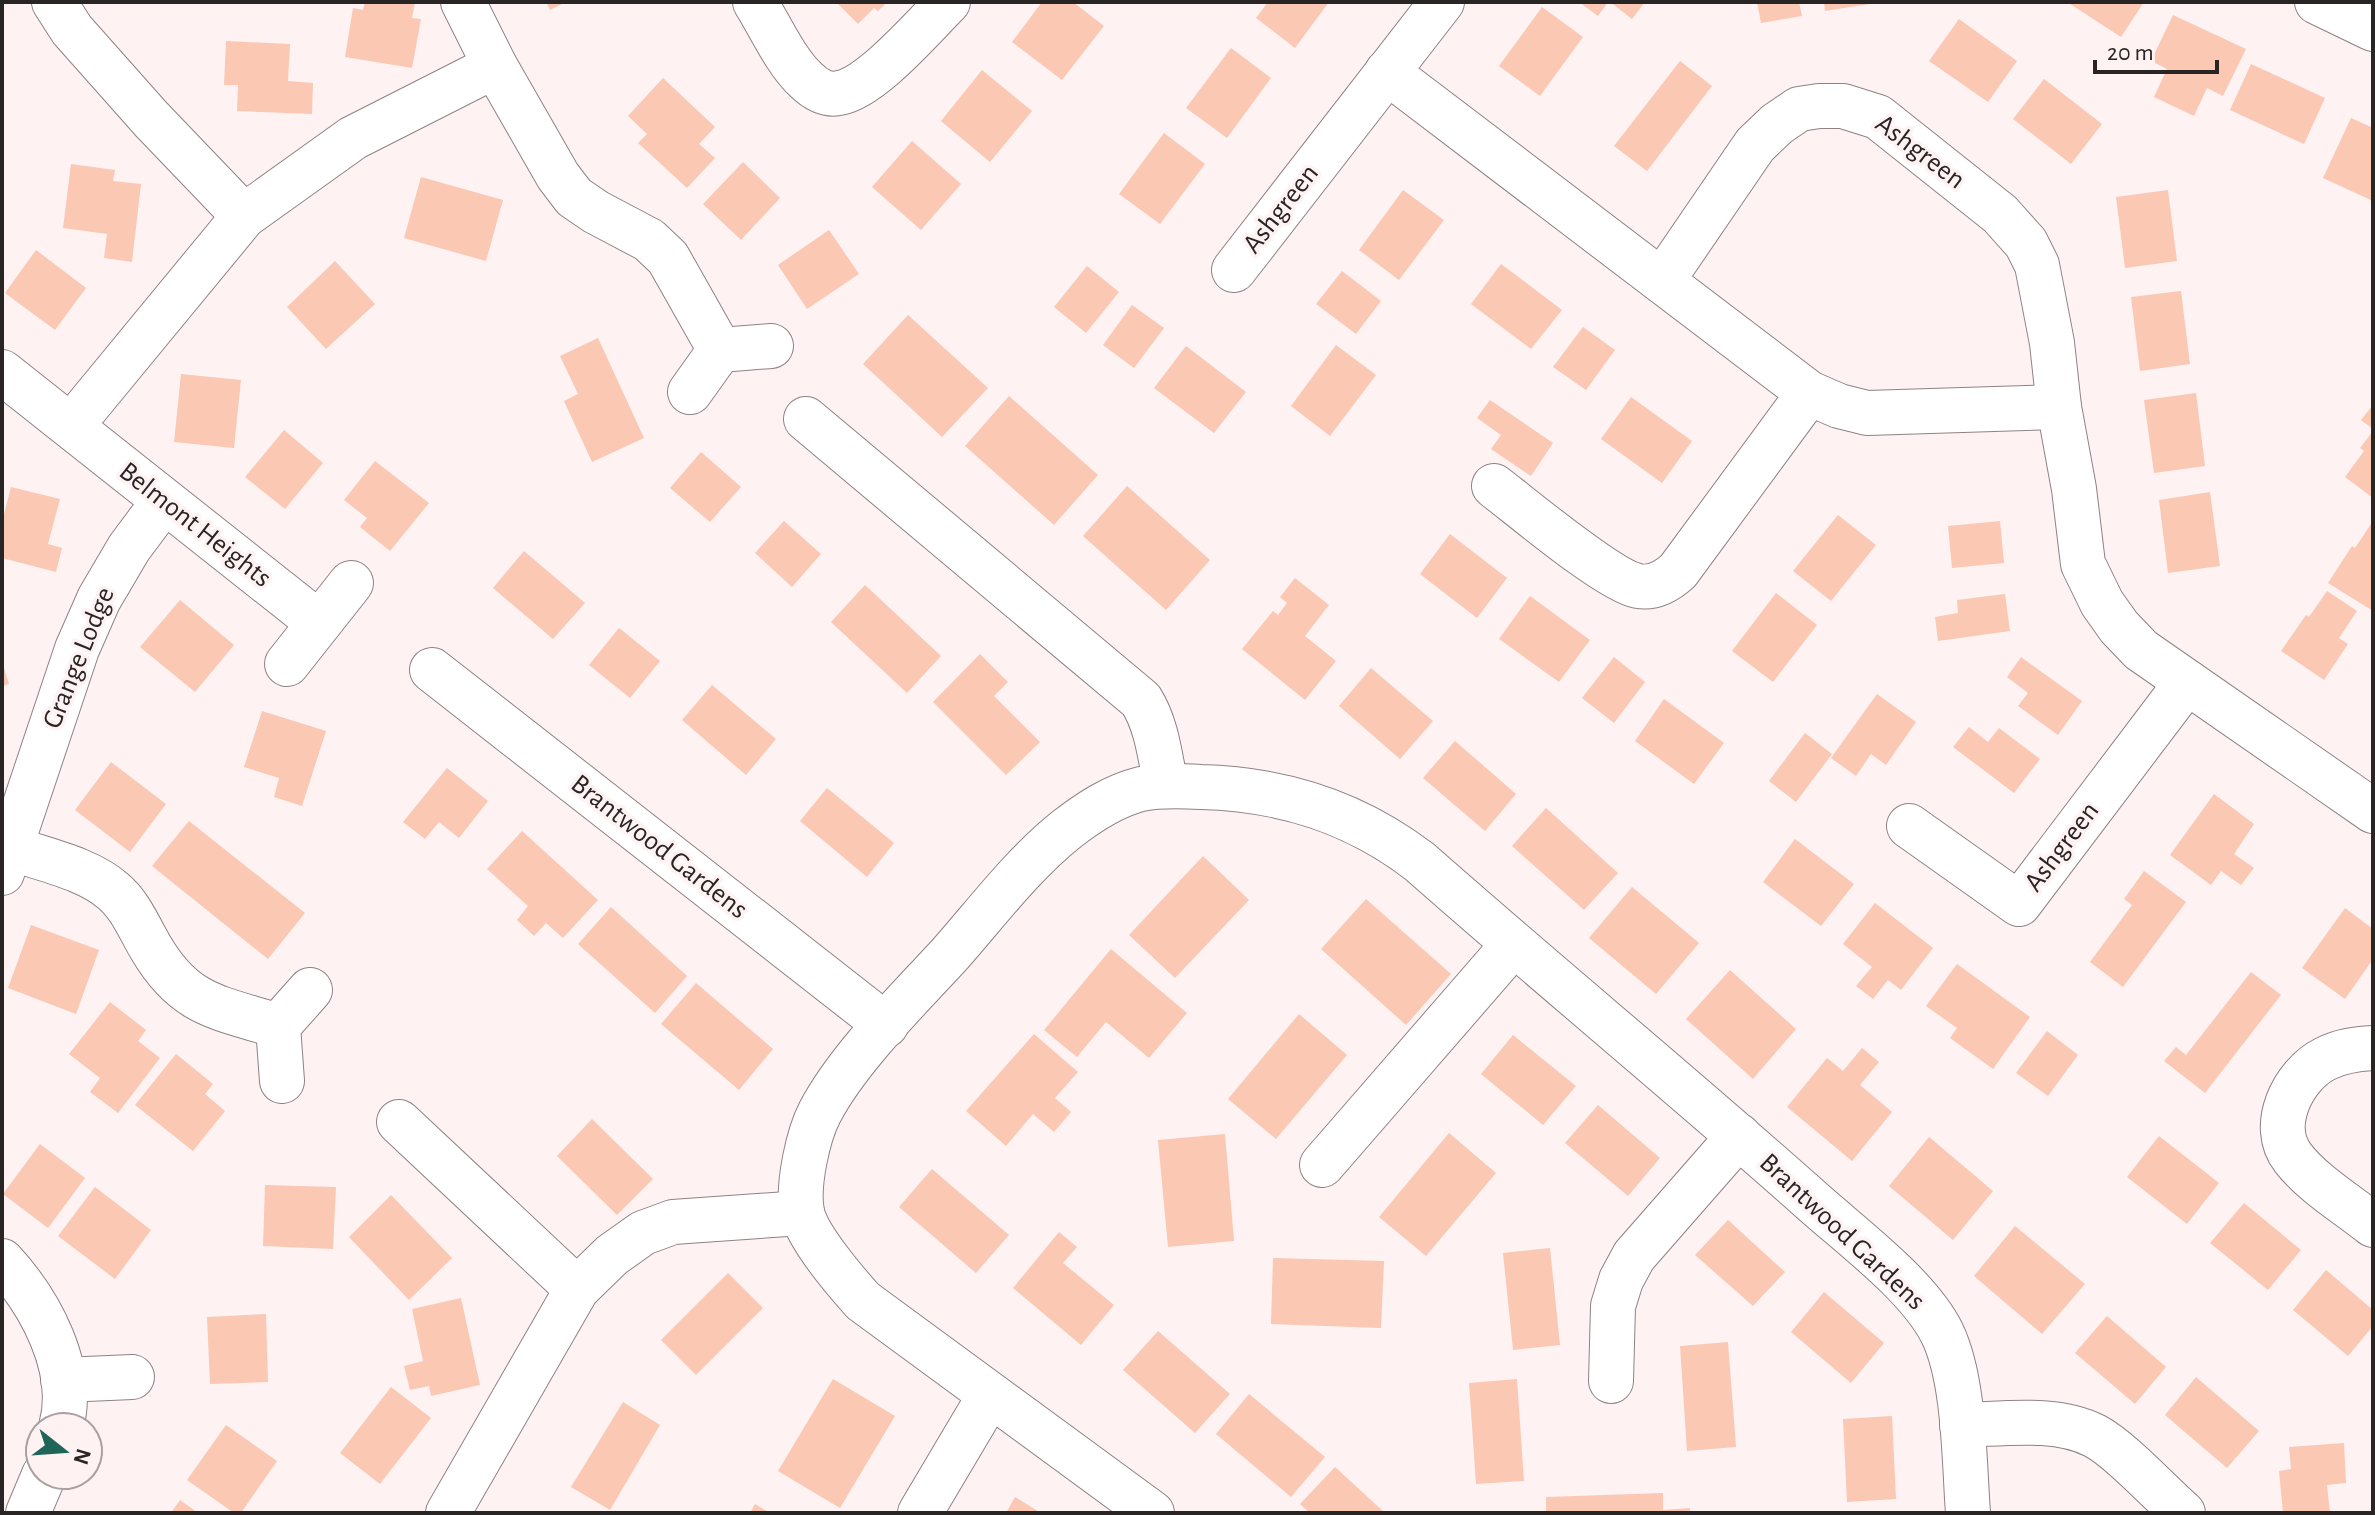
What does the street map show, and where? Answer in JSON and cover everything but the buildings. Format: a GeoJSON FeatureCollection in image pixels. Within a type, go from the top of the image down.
{"type":"FeatureCollection","features":[{"type":"Feature","properties":{"kind":"street"},"geometry":{"type":"LineString","coordinates":[[54,2],[72,30],[244,216]]}},
{"type":"Feature","properties":{"kind":"street"},"geometry":{"type":"LineString","coordinates":[[463,2],[495,66],[558,176],[574,197],[649,240],[668,258],[720,350]]}},
{"type":"Feature","properties":{"kind":"street"},"geometry":{"type":"LineString","coordinates":[[755,2],[805,79],[822,91],[836,94],[857,86],[876,73],[948,2]]}},
{"type":"Feature","properties":{"kind":"street","name":"Ashgreen"},"geometry":{"type":"LineString","coordinates":[[1234,270],[1442,2]]}},
{"type":"Feature","properties":{"kind":"street"},"geometry":{"type":"LineString","coordinates":[[2317,2],[2373,29]]}},
{"type":"Feature","properties":{"kind":"street"},"geometry":{"type":"LineString","coordinates":[[71,426],[244,216],[353,138],[495,66]]}},
{"type":"Feature","properties":{"kind":"street"},"geometry":{"type":"LineString","coordinates":[[1387,72],[1809,393],[1839,406],[1867,413],[2059,407]]}},
{"type":"Feature","properties":{"kind":"street","name":"Ashgreen"},"geometry":{"type":"LineString","coordinates":[[1662,281],[1755,145],[1777,124],[1799,109],[1819,106],[1843,106],[1878,117],[2000,214],[2026,243],[2037,265],[2052,343],[2083,564],[2102,603],[2119,627],[2141,650],[2371,806]]}},
{"type":"Feature","properties":{"kind":"street"},"geometry":{"type":"LineString","coordinates":[[690,392],[720,350],[771,346]]}},
{"type":"Feature","properties":{"kind":"street","name":"Belmont Heights"},"geometry":{"type":"LineString","coordinates":[[2,372],[319,623]]}},
{"type":"Feature","properties":{"kind":"street"},"geometry":{"type":"LineString","coordinates":[[1494,486],[1612,575],[1639,586],[1654,585],[1678,571],[1809,393]]}},
{"type":"Feature","properties":{"kind":"street"},"geometry":{"type":"LineString","coordinates":[[806,419],[1141,700],[1149,712],[1166,786]]}},
{"type":"Feature","properties":{"kind":"street","name":"Grange Lodge"},"geometry":{"type":"LineString","coordinates":[[164,501],[129,548],[99,599],[17,776],[6,860],[92,877],[110,888],[127,906],[165,972],[189,995],[278,1026]]}},
{"type":"Feature","properties":{"kind":"street"},"geometry":{"type":"LineString","coordinates":[[287,664],[351,583]]}},
{"type":"Feature","properties":{"kind":"street","name":"Brantwood Gardens"},"geometry":{"type":"LineString","coordinates":[[432,670],[886,1025]]}},
{"type":"Feature","properties":{"kind":"street","name":"Ashgreen"},"geometry":{"type":"LineString","coordinates":[[1909,826],[2019,904],[2187,682]]}},
{"type":"Feature","properties":{"kind":"street","name":"Brantwood Gardens"},"geometry":{"type":"LineString","coordinates":[[802,1213],[803,1175],[809,1143],[819,1113],[840,1081],[886,1025],[1064,831],[1118,796],[1141,789],[1166,786],[1260,792],[1298,800],[1338,813],[1382,834],[1401,848],[1739,1136],[1898,1278],[1928,1311],[1949,1349],[1962,1425],[1968,1513]]}},
{"type":"Feature","properties":{"kind":"street"},"geometry":{"type":"LineString","coordinates":[[1322,1165],[1513,945]]}},
{"type":"Feature","properties":{"kind":"street"},"geometry":{"type":"LineString","coordinates":[[282,1081],[278,1026],[310,990]]}},
{"type":"Feature","properties":{"kind":"street"},"geometry":{"type":"LineString","coordinates":[[2373,1048],[2338,1053],[2302,1076],[2289,1101],[2282,1128],[2291,1155],[2305,1172],[2373,1225]]}},
{"type":"Feature","properties":{"kind":"street"},"geometry":{"type":"LineString","coordinates":[[399,1122],[577,1289]]}},
{"type":"Feature","properties":{"kind":"street","name":"Brantwood Gardens"},"geometry":{"type":"LineString","coordinates":[[1611,1381],[1613,1306],[1621,1280],[1634,1256],[1739,1136]]}},
{"type":"Feature","properties":{"kind":"street"},"geometry":{"type":"LineString","coordinates":[[448,1513],[577,1289],[612,1255],[643,1233],[673,1222],[802,1213],[820,1247],[863,1301],[1152,1513]]}},
{"type":"Feature","properties":{"kind":"street"},"geometry":{"type":"LineString","coordinates":[[2,1261],[28,1292],[53,1336],[63,1380],[63,1411]]}},
{"type":"Feature","properties":{"kind":"street"},"geometry":{"type":"LineString","coordinates":[[63,1380],[132,1377]]}},
{"type":"Feature","properties":{"kind":"street"},"geometry":{"type":"LineString","coordinates":[[920,1513],[990,1395]]}},
{"type":"Feature","properties":{"kind":"street"},"geometry":{"type":"LineString","coordinates":[[1962,1425],[2030,1423],[2082,1431],[2106,1443],[2181,1512]]}},
{"type":"Feature","properties":{"kind":"street"},"geometry":{"type":"LineString","coordinates":[[28,1513],[37,1491]]}}]}
